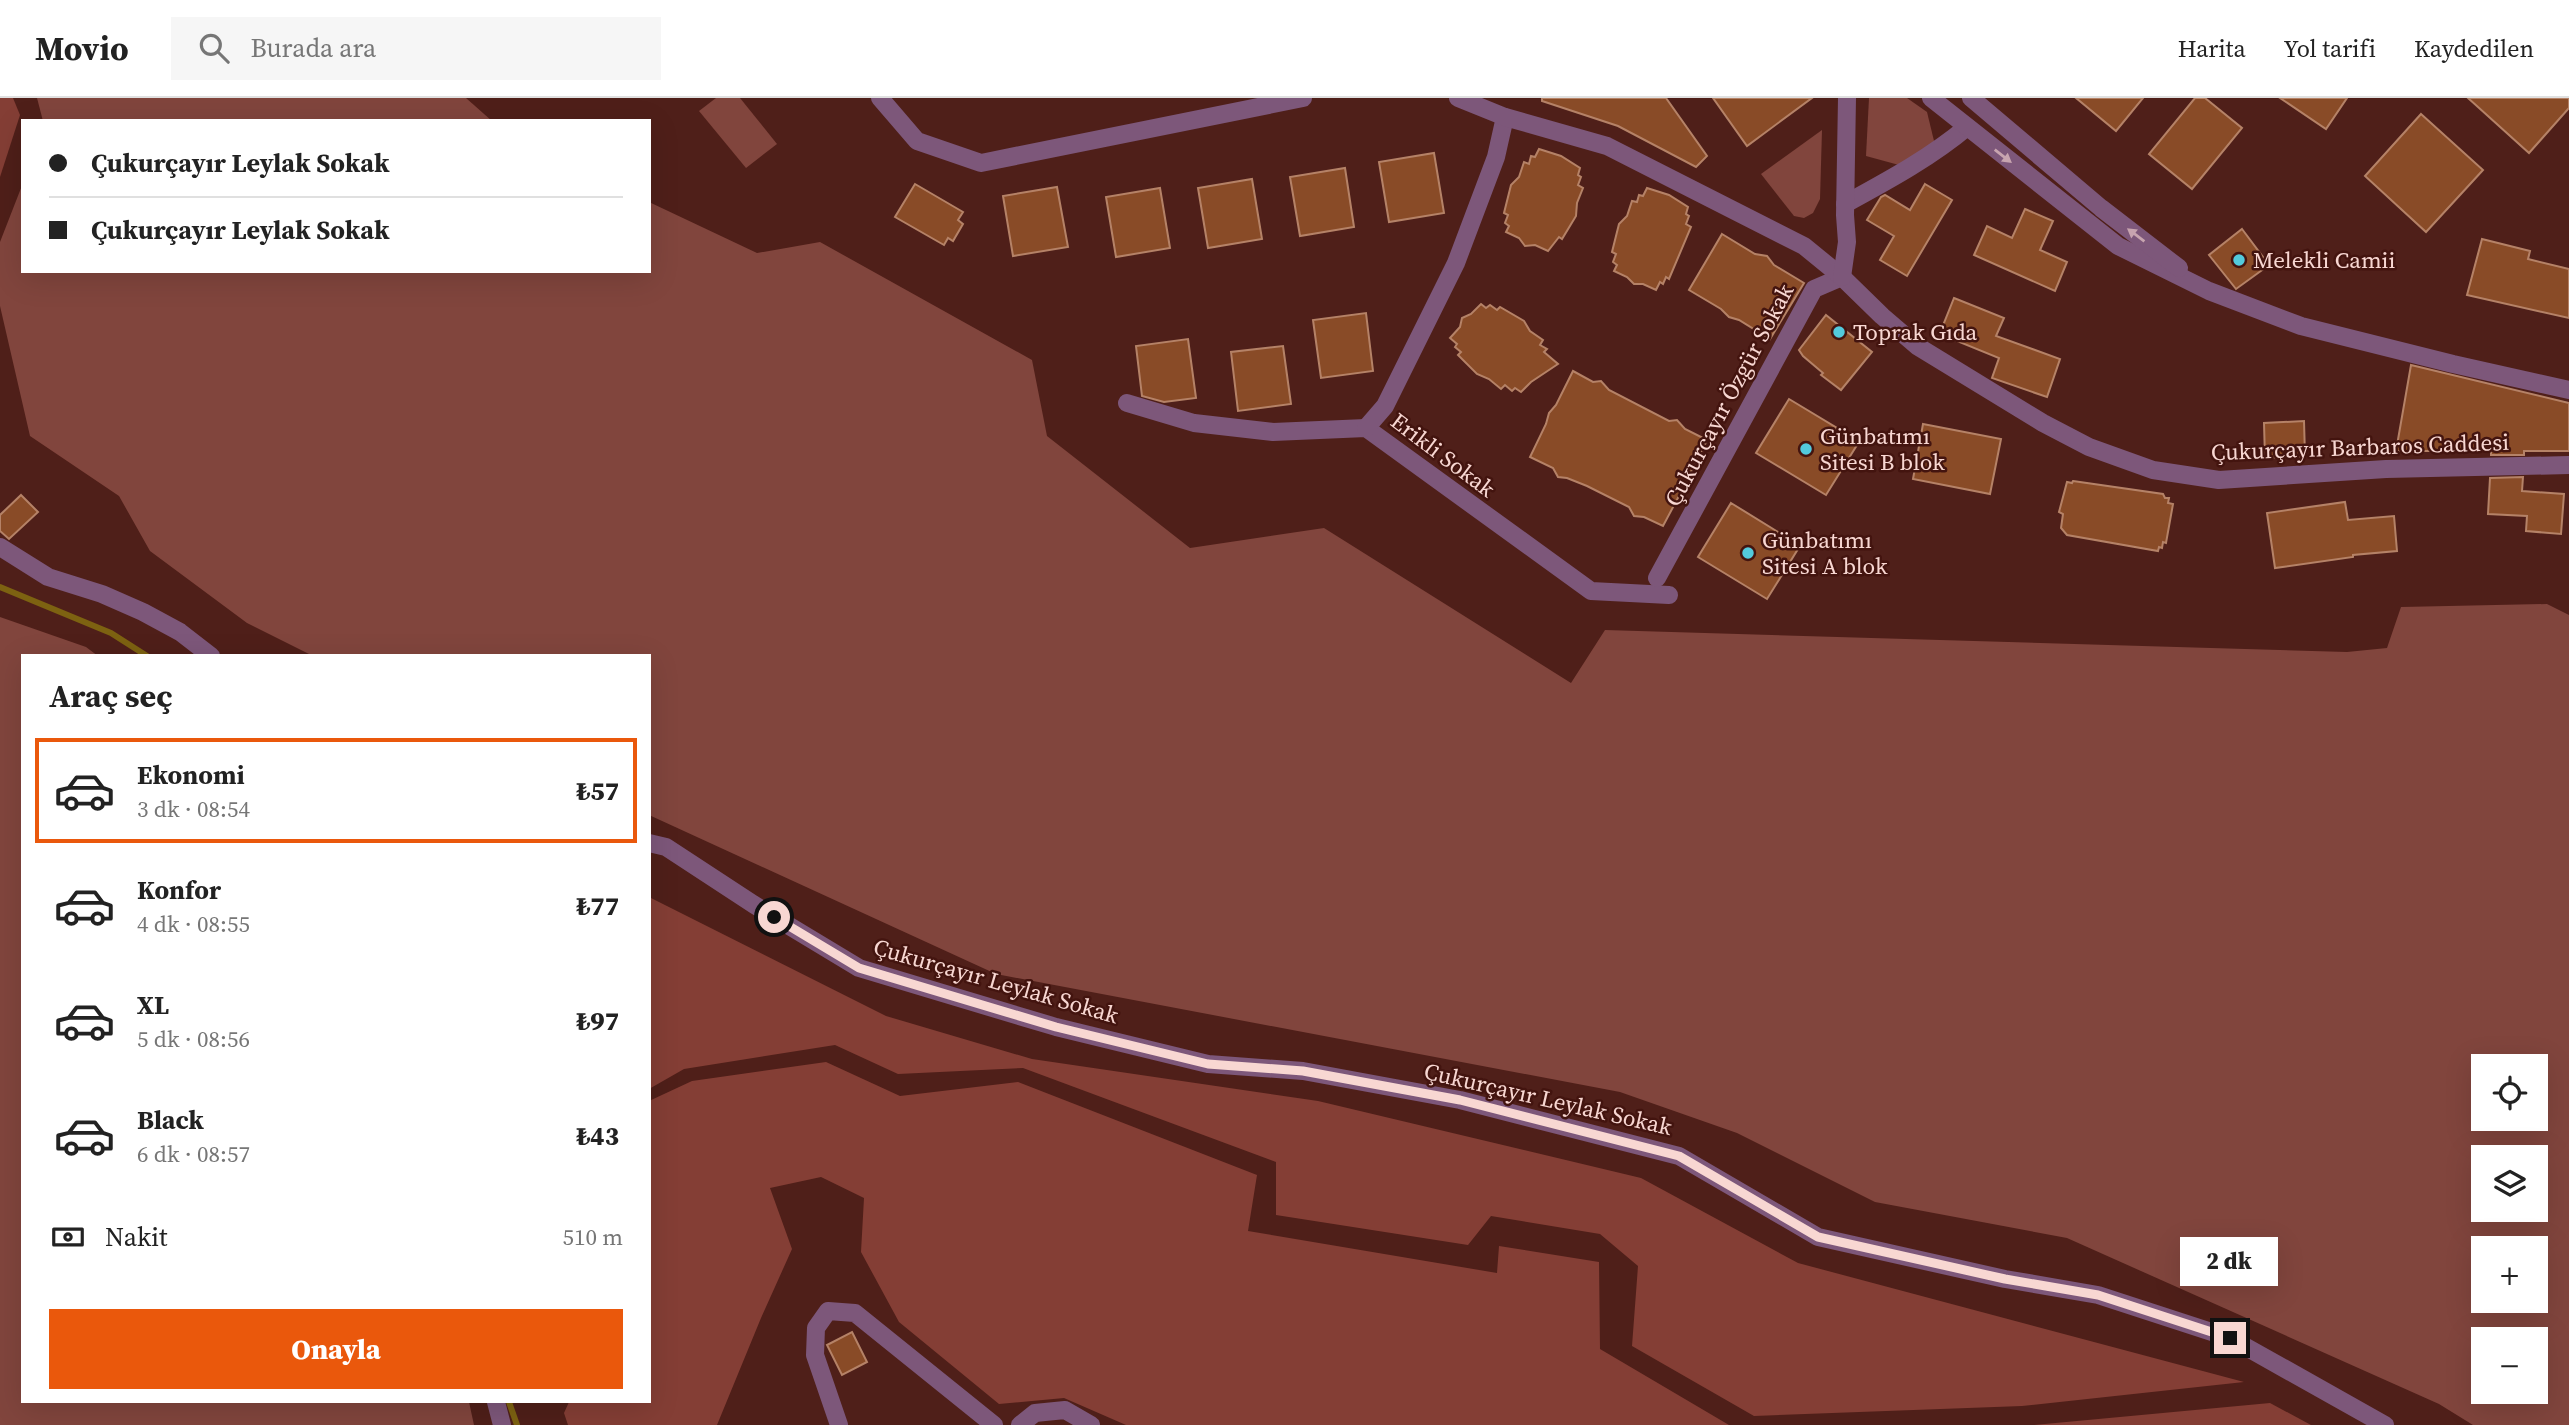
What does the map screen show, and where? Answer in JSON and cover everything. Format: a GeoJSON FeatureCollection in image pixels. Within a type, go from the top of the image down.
{"type":"FeatureCollection","features":[{"type":"Feature","properties":{"kind":"street"},"geometry":{"type":"LineString","coordinates":[[880,98],[917,141],[981,163],[1303,98]]}},
{"type":"Feature","properties":{"kind":"street","name":"Çukurçayır Barbaros Caddesi"},"geometry":{"type":"LineString","coordinates":[[1458,98],[1504,117],[1607,146],[1804,246],[1842,276],[1917,346],[1991,393],[2089,447],[2153,470],[2219,480],[2386,469],[2569,465]]}},
{"type":"Feature","properties":{"kind":"street"},"geometry":{"type":"LineString","coordinates":[[1842,276],[1847,242],[1847,98]]}},
{"type":"Feature","properties":{"kind":"street"},"geometry":{"type":"LineString","coordinates":[[1931,98],[2118,246],[2209,291],[2301,326],[2569,390]]}},
{"type":"Feature","properties":{"kind":"street"},"geometry":{"type":"LineString","coordinates":[[1971,98],[2101,208],[2209,291]]}},
{"type":"Feature","properties":{"kind":"street"},"geometry":{"type":"LineString","coordinates":[[1366,428],[1385,406],[1456,262],[1496,157],[1504,117]]}},
{"type":"Feature","properties":{"kind":"street"},"geometry":{"type":"LineString","coordinates":[[1845,204],[1906,170],[1967,127]]}},
{"type":"Feature","properties":{"kind":"street","name":"Çukurçayır Özgür Sokak"},"geometry":{"type":"LineString","coordinates":[[1657,578],[1814,289],[1842,276]]}},
{"type":"Feature","properties":{"kind":"street","name":"Erikli Sokak"},"geometry":{"type":"LineString","coordinates":[[1128,403],[1194,423],[1273,432],[1366,428],[1591,591],[1669,595]]}},
{"type":"Feature","properties":{"kind":"street"},"geometry":{"type":"LineString","coordinates":[[0,547],[48,578],[102,594],[143,612],[180,632],[208,654]]}},
{"type":"Feature","properties":{"kind":"street","name":"Çukurçayır Leylak Sokak"},"geometry":{"type":"LineString","coordinates":[[651,843],[666,847],[859,968],[1056,1027],[1208,1064],[1303,1071],[1460,1100],[1679,1156],[1818,1237],[2005,1279],[2098,1295],[2230,1338],[2385,1425]]}},
{"type":"Feature","properties":{"kind":"street"},"geometry":{"type":"LineString","coordinates":[[839,1425],[815,1355],[816,1328],[828,1311],[855,1313],[994,1425]]}},
{"type":"Feature","properties":{"kind":"street"},"geometry":{"type":"LineString","coordinates":[[496,1403],[502,1425]]}},
{"type":"Feature","properties":{"kind":"street"},"geometry":{"type":"LineString","coordinates":[[1020,1425],[1035,1413],[1065,1410],[1091,1425]]}},
{"type":"Feature","properties":{"kind":"shaded area"},"geometry":{"type":"Polygon","coordinates":[[[0,98],[13,98],[20,115],[0,177],[0,98]]]}},
{"type":"Feature","properties":{"kind":"shaded area"},"geometry":{"type":"Polygon","coordinates":[[[37,98],[466,98],[490,119],[42,119],[37,98]]]}},
{"type":"Feature","properties":{"kind":"shaded area"},"geometry":{"type":"Polygon","coordinates":[[[716,98],[740,98],[777,144],[746,168],[699,111],[716,98]]]}},
{"type":"Feature","properties":{"kind":"shaded area"},"geometry":{"type":"Polygon","coordinates":[[[1869,98],[1907,98],[1927,112],[1935,145],[1899,165],[1866,156],[1869,98]]]}},
{"type":"Feature","properties":{"kind":"shaded area"},"geometry":{"type":"Polygon","coordinates":[[[1822,130],[1820,199],[1813,213],[1804,218],[1794,216],[1761,174],[1822,130]]]}},
{"type":"Feature","properties":{"kind":"shaded area"},"geometry":{"type":"Polygon","coordinates":[[[21,188],[21,273],[651,273],[651,203],[757,253],[820,242],[1032,360],[1047,436],[1190,548],[1324,528],[1571,683],[1605,630],[2347,652],[2387,648],[2401,607],[2547,604],[2569,615],[2569,1425],[2473,1425],[2439,1404],[2067,1238],[1875,1202],[1737,1133],[1620,1092],[996,974],[651,816],[651,654],[309,654],[247,623],[150,551],[119,496],[30,436],[0,306],[0,242],[21,188]]]}},
{"type":"Feature","properties":{"kind":"shaded area"},"geometry":{"type":"Polygon","coordinates":[[[0,617],[86,647],[95,654],[21,654],[21,1403],[469,1403],[474,1425],[0,1425],[0,617]]]}},
{"type":"Feature","properties":{"kind":"shaded area"},"geometry":{"type":"Polygon","coordinates":[[[651,898],[886,1016],[1032,1059],[1318,1101],[1641,1178],[1798,1263],[2244,1382],[2022,1406],[1754,1416],[1632,1346],[1638,1266],[1600,1234],[1491,1216],[1468,1245],[1276,1215],[1276,1162],[1023,1068],[898,1074],[835,1045],[684,1069],[651,1088],[651,898]]]}},
{"type":"Feature","properties":{"kind":"shaded area"},"geometry":{"type":"Polygon","coordinates":[[[826,1062],[900,1096],[1018,1082],[1257,1175],[1248,1231],[1497,1273],[1499,1246],[1599,1262],[1600,1349],[1729,1425],[1126,1425],[1064,1398],[999,1404],[899,1322],[861,1252],[864,1198],[821,1177],[770,1188],[792,1249],[717,1425],[568,1425],[564,1413],[569,1403],[651,1403],[651,1100],[692,1081],[826,1062]]]}},
{"type":"Feature","properties":{"kind":"shaded area"},"geometry":{"type":"Polygon","coordinates":[[[2270,1403],[2311,1425],[2034,1425],[2270,1403]]]}},
{"type":"Feature","properties":{"kind":"building"},"geometry":{"type":"Polygon","coordinates":[[[1542,98],[1666,98],[1707,156],[1696,167],[1618,126],[1542,101],[1542,98]]]}},
{"type":"Feature","properties":{"kind":"building"},"geometry":{"type":"Polygon","coordinates":[[[1713,98],[1812,98],[1747,146],[1713,98]]]}},
{"type":"Feature","properties":{"kind":"building"},"geometry":{"type":"Polygon","coordinates":[[[2076,98],[2143,98],[2116,131],[2076,98]]]}},
{"type":"Feature","properties":{"kind":"building"},"geometry":{"type":"Polygon","coordinates":[[[2195,98],[2205,98],[2242,128],[2192,189],[2149,154],[2195,98]]]}},
{"type":"Feature","properties":{"kind":"building"},"geometry":{"type":"Polygon","coordinates":[[[2280,98],[2347,98],[2326,129],[2280,98]]]}},
{"type":"Feature","properties":{"kind":"building"},"geometry":{"type":"Polygon","coordinates":[[[2468,98],[2569,98],[2569,108],[2529,153],[2468,98]]]}},
{"type":"Feature","properties":{"kind":"building"},"geometry":{"type":"Polygon","coordinates":[[[2421,114],[2483,170],[2426,232],[2365,176],[2421,114]]]}},
{"type":"Feature","properties":{"kind":"building"},"geometry":{"type":"Polygon","coordinates":[[[1539,149],[1561,156],[1580,168],[1578,185],[1583,188],[1577,203],[1576,216],[1562,239],[1559,237],[1548,251],[1535,245],[1525,246],[1519,238],[1506,232],[1509,226],[1505,223],[1508,215],[1504,213],[1511,185],[1519,177],[1524,162],[1529,164],[1531,156],[1535,157],[1539,149]]]}},
{"type":"Feature","properties":{"kind":"building"},"geometry":{"type":"Polygon","coordinates":[[[1434,153],[1444,213],[1389,222],[1379,162],[1434,153]]]}},
{"type":"Feature","properties":{"kind":"building"},"geometry":{"type":"Polygon","coordinates":[[[1345,168],[1354,227],[1300,236],[1290,177],[1345,168]]]}},
{"type":"Feature","properties":{"kind":"building"},"geometry":{"type":"Polygon","coordinates":[[[1252,179],[1262,239],[1208,248],[1198,188],[1252,179]]]}},
{"type":"Feature","properties":{"kind":"building"},"geometry":{"type":"Polygon","coordinates":[[[915,184],[963,212],[958,220],[963,224],[953,241],[948,238],[944,245],[895,217],[915,184]]]}},
{"type":"Feature","properties":{"kind":"building"},"geometry":{"type":"Polygon","coordinates":[[[1925,184],[1952,200],[1907,276],[1880,260],[1894,236],[1867,220],[1885,195],[1910,210],[1925,184]]]}},
{"type":"Feature","properties":{"kind":"building"},"geometry":{"type":"Polygon","coordinates":[[[1057,187],[1068,247],[1013,256],[1003,196],[1057,187]]]}},
{"type":"Feature","properties":{"kind":"building"},"geometry":{"type":"Polygon","coordinates":[[[1160,188],[1170,248],[1116,257],[1106,197],[1160,188]]]}},
{"type":"Feature","properties":{"kind":"building"},"geometry":{"type":"Polygon","coordinates":[[[1647,188],[1669,195],[1688,207],[1686,224],[1691,227],[1669,279],[1666,277],[1663,284],[1660,282],[1656,290],[1643,284],[1634,284],[1614,271],[1617,265],[1613,262],[1616,254],[1612,252],[1619,224],[1627,216],[1632,201],[1637,202],[1639,195],[1643,196],[1647,188]]]}},
{"type":"Feature","properties":{"kind":"building"},"geometry":{"type":"Polygon","coordinates":[[[2025,209],[2053,221],[2040,250],[2067,262],[2055,291],[1974,255],[1987,226],[2012,238],[2025,209]]]}},
{"type":"Feature","properties":{"kind":"building","name":"Melekli Camii"},"geometry":{"type":"Polygon","coordinates":[[[2242,229],[2269,265],[2236,289],[2209,255],[2242,229]]]}},
{"type":"Feature","properties":{"kind":"building"},"geometry":{"type":"Polygon","coordinates":[[[1722,234],[1755,254],[1767,256],[1774,265],[1804,283],[1770,339],[1729,317],[1721,309],[1689,290],[1722,234]]]}},
{"type":"Feature","properties":{"kind":"building"},"geometry":{"type":"Polygon","coordinates":[[[2482,239],[2530,251],[2528,259],[2569,269],[2569,318],[2467,295],[2482,239]]]}},
{"type":"Feature","properties":{"kind":"building"},"geometry":{"type":"Polygon","coordinates":[[[1954,298],[2004,318],[1996,336],[2060,359],[2047,397],[1992,378],[1999,358],[1952,339],[1954,332],[1942,328],[1954,298]]]}},
{"type":"Feature","properties":{"kind":"building"},"geometry":{"type":"Polygon","coordinates":[[[1481,304],[1486,308],[1490,305],[1497,310],[1500,307],[1524,321],[1530,331],[1543,340],[1540,345],[1547,349],[1544,352],[1558,364],[1521,392],[1515,388],[1512,391],[1505,385],[1501,389],[1489,379],[1477,374],[1458,355],[1461,352],[1450,338],[1460,327],[1462,318],[1471,314],[1481,304]]]}},
{"type":"Feature","properties":{"kind":"building"},"geometry":{"type":"Polygon","coordinates":[[[1366,313],[1373,371],[1321,378],[1313,320],[1366,313]]]}},
{"type":"Feature","properties":{"kind":"building"},"geometry":{"type":"Polygon","coordinates":[[[1826,315],[1872,352],[1841,390],[1821,375],[1823,373],[1799,350],[1826,315]]]}},
{"type":"Feature","properties":{"kind":"building"},"geometry":{"type":"Polygon","coordinates":[[[1188,339],[1196,398],[1164,402],[1142,396],[1136,346],[1188,339]]]}},
{"type":"Feature","properties":{"kind":"building"},"geometry":{"type":"Polygon","coordinates":[[[1283,346],[1291,404],[1238,411],[1231,352],[1283,346]]]}},
{"type":"Feature","properties":{"kind":"building"},"geometry":{"type":"Polygon","coordinates":[[[2411,365],[2569,403],[2569,451],[2524,451],[2524,455],[2491,455],[2491,451],[2396,451],[2411,365]]]}},
{"type":"Feature","properties":{"kind":"building"},"geometry":{"type":"Polygon","coordinates":[[[1573,371],[1593,382],[1601,381],[1609,390],[1669,421],[1677,420],[1685,429],[1707,440],[1690,474],[1688,486],[1680,494],[1663,526],[1644,517],[1634,516],[1629,507],[1587,486],[1558,477],[1553,468],[1530,457],[1549,413],[1556,405],[1573,371]]]}},
{"type":"Feature","properties":{"kind":"building","name":"Günbatımı Sitesi B blok"},"geometry":{"type":"Polygon","coordinates":[[[1789,399],[1837,428],[1834,431],[1857,445],[1826,495],[1756,453],[1789,399]]]}},
{"type":"Feature","properties":{"kind":"building"},"geometry":{"type":"Polygon","coordinates":[[[2304,421],[2305,456],[2265,458],[2264,423],[2304,421]]]}},
{"type":"Feature","properties":{"kind":"building"},"geometry":{"type":"Polygon","coordinates":[[[1923,424],[2001,439],[1990,494],[1913,479],[1923,424]]]}},
{"type":"Feature","properties":{"kind":"building"},"geometry":{"type":"Polygon","coordinates":[[[2523,477],[2522,491],[2564,494],[2561,534],[2526,531],[2527,516],[2488,514],[2490,478],[2523,477]]]}},
{"type":"Feature","properties":{"kind":"building"},"geometry":{"type":"Polygon","coordinates":[[[2067,482],[2163,494],[2165,498],[2169,498],[2168,503],[2173,504],[2166,543],[2163,542],[2158,551],[2067,535],[2061,528],[2063,514],[2059,512],[2067,482]]]}},
{"type":"Feature","properties":{"kind":"building"},"geometry":{"type":"Polygon","coordinates":[[[21,495],[38,512],[9,539],[0,531],[0,515],[21,495]]]}},
{"type":"Feature","properties":{"kind":"building"},"geometry":{"type":"Polygon","coordinates":[[[2345,502],[2348,520],[2394,516],[2397,551],[2353,555],[2275,568],[2267,513],[2345,502]]]}},
{"type":"Feature","properties":{"kind":"building","name":"Günbatımı Sitesi A blok"},"geometry":{"type":"Polygon","coordinates":[[[1731,503],[1778,532],[1776,535],[1798,549],[1767,599],[1698,557],[1731,503]]]}},
{"type":"Feature","properties":{"kind":"building"},"geometry":{"type":"Polygon","coordinates":[[[852,1332],[867,1362],[842,1375],[827,1345],[852,1332]]]}},
{"type":"Feature","properties":{"kind":"waterway"},"geometry":{"type":"LineString","coordinates":[[0,587],[111,633],[144,654]]}},
{"type":"Feature","properties":{"kind":"waterway"},"geometry":{"type":"LineString","coordinates":[[509,1403],[517,1425]]}},
{"type":"Feature","properties":{"kind":"place","name":"Melekli Camii"},"geometry":{"type":"Point","coordinates":[2239,260]}},
{"type":"Feature","properties":{"kind":"place","name":"Toprak Gıda"},"geometry":{"type":"Point","coordinates":[1839,332]}},
{"type":"Feature","properties":{"kind":"place","name":"Günbatımı Sitesi B blok"},"geometry":{"type":"Point","coordinates":[1806,449]}},
{"type":"Feature","properties":{"kind":"place","name":"Günbatımı Sitesi A blok"},"geometry":{"type":"Point","coordinates":[1748,553]}},
{"type":"Feature","properties":{"kind":"route"},"geometry":{"type":"LineString","coordinates":[[774,917],[859,968],[1056,1027],[1208,1064],[1303,1071],[1460,1100],[1601,1135],[1679,1156],[1818,1237],[2005,1279],[2098,1295],[2230,1338]]}}]}
